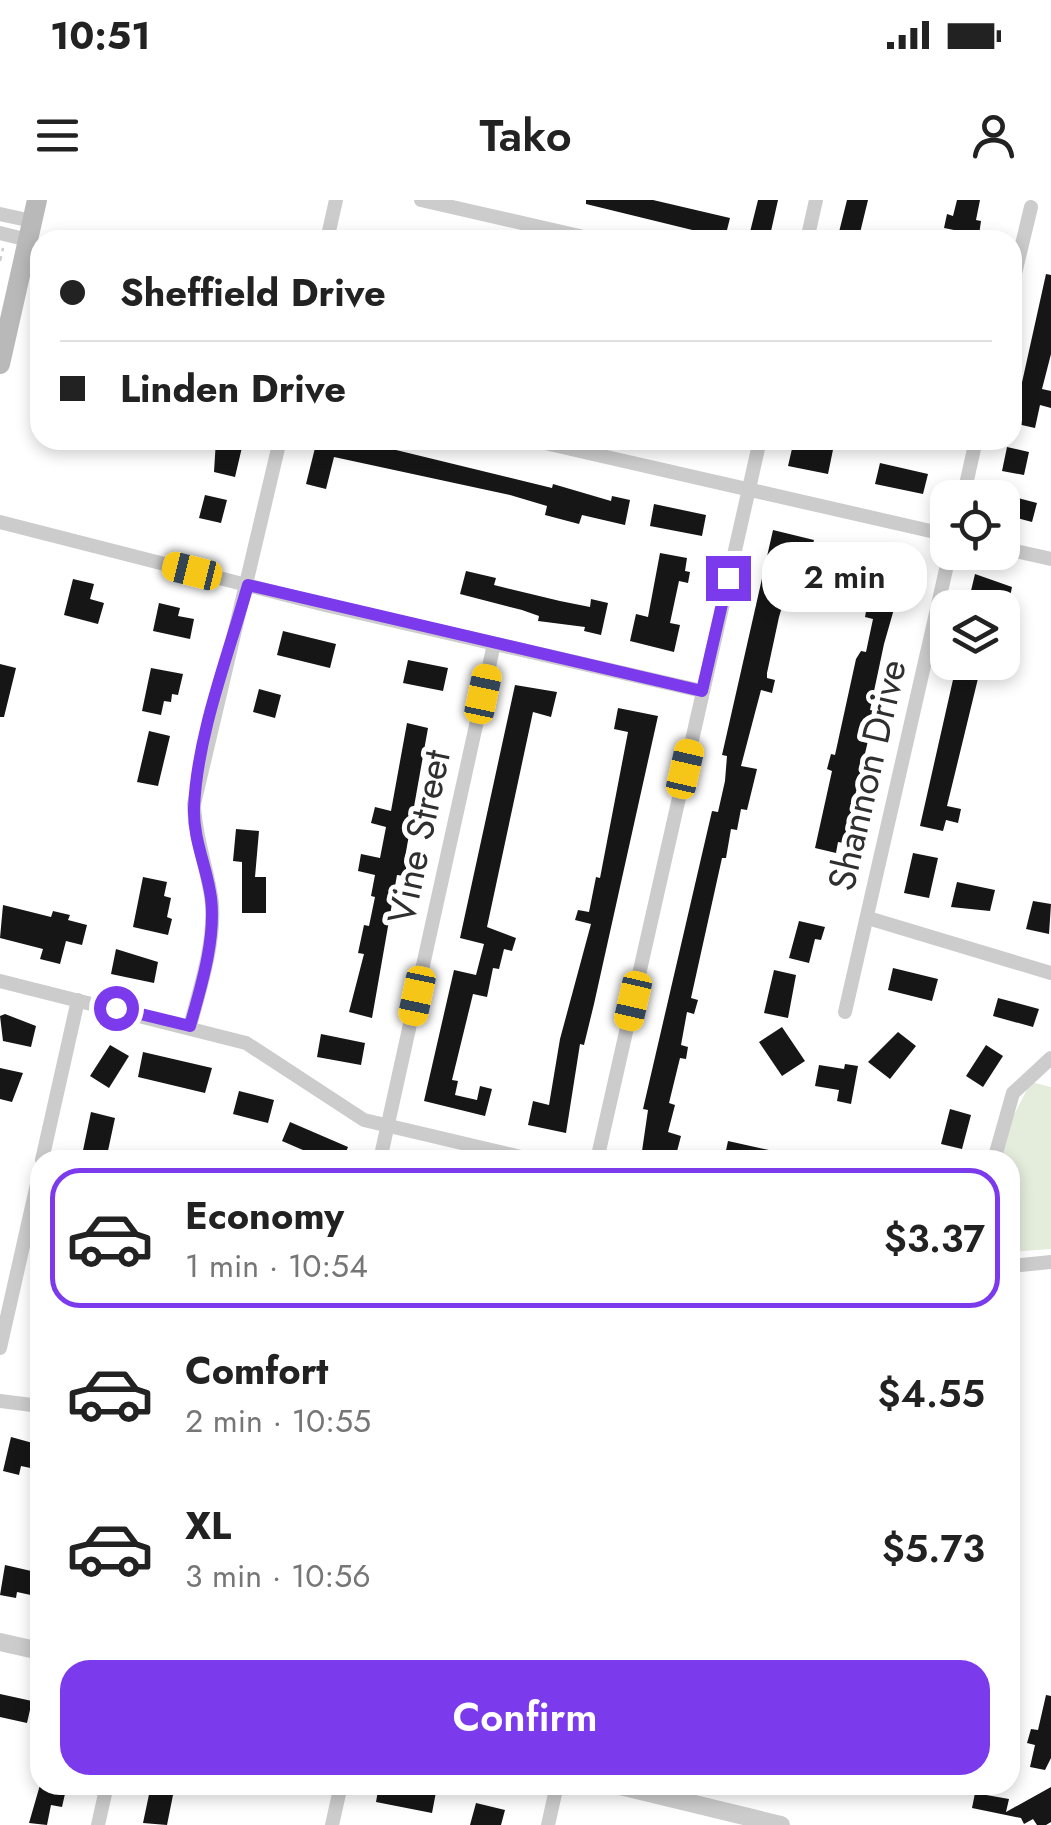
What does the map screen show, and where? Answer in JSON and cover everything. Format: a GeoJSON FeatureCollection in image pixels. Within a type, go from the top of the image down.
{"type":"FeatureCollection","features":[{"type":"Feature","properties":{"kind":"main road"},"geometry":{"type":"LineString","coordinates":[[0,364],[37,200]]}},
{"type":"Feature","properties":{"kind":"street"},"geometry":{"type":"LineString","coordinates":[[329,230],[336,200]]}},
{"type":"Feature","properties":{"kind":"street"},"geometry":{"type":"LineString","coordinates":[[421,200],[553,230]]}},
{"type":"Feature","properties":{"kind":"street"},"geometry":{"type":"LineString","coordinates":[[808,230],[816,200]]}},
{"type":"Feature","properties":{"kind":"street"},"geometry":{"type":"LineString","coordinates":[[1022,244],[1031,207]]}},
{"type":"Feature","properties":{"kind":"street"},"geometry":{"type":"LineString","coordinates":[[0,214],[30,230]]}},
{"type":"Feature","properties":{"kind":"street"},"geometry":{"type":"LineString","coordinates":[[0,233],[30,230]]}},
{"type":"Feature","properties":{"kind":"street"},"geometry":{"type":"LineString","coordinates":[[190,1026],[212,927],[208,883],[194,832],[194,804],[206,740],[248,585],[278,450]]}},
{"type":"Feature","properties":{"kind":"street"},"geometry":{"type":"LineString","coordinates":[[575,450],[930,532]]}},
{"type":"Feature","properties":{"kind":"street"},"geometry":{"type":"LineString","coordinates":[[599,1150],[758,450]]}},
{"type":"Feature","properties":{"kind":"street"},"geometry":{"type":"LineString","coordinates":[[967,480],[974,450]]}},
{"type":"Feature","properties":{"kind":"street"},"geometry":{"type":"LineString","coordinates":[[0,522],[248,585],[702,691]]}},
{"type":"Feature","properties":{"kind":"street"},"geometry":{"type":"LineString","coordinates":[[1020,552],[1051,559]]}},
{"type":"Feature","properties":{"kind":"street","name":"Shannon Drive"},"geometry":{"type":"LineString","coordinates":[[845,1012],[946,570]]}},
{"type":"Feature","properties":{"kind":"street","name":"Vine Street"},"geometry":{"type":"LineString","coordinates":[[382,1150],[494,644]]}},
{"type":"Feature","properties":{"kind":"street"},"geometry":{"type":"LineString","coordinates":[[868,918],[1051,974]]}},
{"type":"Feature","properties":{"kind":"street"},"geometry":{"type":"LineString","coordinates":[[0,982],[246,1042],[340,1108],[388,1126],[491,1150]]}},
{"type":"Feature","properties":{"kind":"street"},"geometry":{"type":"LineString","coordinates":[[44,1150],[78,1000]]}},
{"type":"Feature","properties":{"kind":"street"},"geometry":{"type":"LineString","coordinates":[[997,1150],[1013,1092],[1051,1058]]}},
{"type":"Feature","properties":{"kind":"street"},"geometry":{"type":"LineString","coordinates":[[0,1348],[30,1226]]}},
{"type":"Feature","properties":{"kind":"street"},"geometry":{"type":"LineString","coordinates":[[1020,1265],[1051,1262]]}},
{"type":"Feature","properties":{"kind":"street"},"geometry":{"type":"LineString","coordinates":[[0,1401],[30,1405]]}},
{"type":"Feature","properties":{"kind":"street"},"geometry":{"type":"LineString","coordinates":[[0,1642],[30,1650]]}},
{"type":"Feature","properties":{"kind":"street"},"geometry":{"type":"LineString","coordinates":[[98,1825],[105,1795]]}},
{"type":"Feature","properties":{"kind":"street"},"geometry":{"type":"LineString","coordinates":[[332,1825],[339,1795]]}},
{"type":"Feature","properties":{"kind":"street"},"geometry":{"type":"LineString","coordinates":[[548,1825],[555,1795]]}},
{"type":"Feature","properties":{"kind":"street"},"geometry":{"type":"LineString","coordinates":[[679,1795],[781,1825]]}},
{"type":"Feature","properties":{"kind":"green space"},"geometry":{"type":"Polygon","coordinates":[[[1031,1082],[1051,1087],[1051,1249],[1020,1251],[1020,1150],[1003,1150],[1009,1124],[1031,1082]]]}},
{"type":"Feature","properties":{"kind":"building"},"geometry":{"type":"Polygon","coordinates":[[[586,200],[653,200],[730,218],[727,230],[692,230],[586,204],[586,200]]]}},
{"type":"Feature","properties":{"kind":"building"},"geometry":{"type":"Polygon","coordinates":[[[758,200],[778,200],[771,230],[750,230],[758,200]]]}},
{"type":"Feature","properties":{"kind":"building"},"geometry":{"type":"Polygon","coordinates":[[[847,200],[868,200],[861,230],[840,230],[847,200]]]}},
{"type":"Feature","properties":{"kind":"building"},"geometry":{"type":"Polygon","coordinates":[[[957,200],[980,200],[976,220],[981,221],[980,230],[944,228],[947,214],[953,216],[957,200]]]}},
{"type":"Feature","properties":{"kind":"building"},"geometry":{"type":"Polygon","coordinates":[[[1046,274],[1051,275],[1051,354],[1042,389],[1051,391],[1051,408],[1040,405],[1035,428],[1022,425],[1022,382],[1046,274]]]}},
{"type":"Feature","properties":{"kind":"building"},"geometry":{"type":"Polygon","coordinates":[[[215,450],[241,450],[235,477],[214,472],[215,450]]]}},
{"type":"Feature","properties":{"kind":"building"},"geometry":{"type":"Polygon","coordinates":[[[314,450],[396,450],[552,488],[553,484],[611,501],[612,496],[630,500],[625,525],[582,515],[579,524],[545,515],[547,506],[510,495],[334,457],[326,489],[306,484],[314,450]]]}},
{"type":"Feature","properties":{"kind":"building"},"geometry":{"type":"Polygon","coordinates":[[[792,450],[833,450],[828,474],[788,466],[792,450]]]}},
{"type":"Feature","properties":{"kind":"building"},"geometry":{"type":"Polygon","coordinates":[[[1006,450],[1029,452],[1024,475],[1002,471],[1006,450]]]}},
{"type":"Feature","properties":{"kind":"building"},"geometry":{"type":"Polygon","coordinates":[[[880,463],[928,474],[923,494],[875,484],[880,463]]]}},
{"type":"Feature","properties":{"kind":"building"},"geometry":{"type":"Polygon","coordinates":[[[205,495],[227,500],[221,523],[199,518],[205,495]]]}},
{"type":"Feature","properties":{"kind":"building"},"geometry":{"type":"Polygon","coordinates":[[[1020,499],[1037,503],[1032,522],[1020,519],[1020,499]]]}},
{"type":"Feature","properties":{"kind":"building"},"geometry":{"type":"Polygon","coordinates":[[[654,504],[706,515],[702,536],[650,526],[654,504]]]}},
{"type":"Feature","properties":{"kind":"building"},"geometry":{"type":"Polygon","coordinates":[[[773,530],[814,540],[808,562],[790,558],[785,582],[796,584],[793,599],[785,597],[779,617],[767,673],[767,678],[775,680],[772,693],[761,690],[741,766],[757,769],[747,810],[741,809],[737,830],[731,829],[726,858],[722,858],[691,998],[698,1000],[694,1014],[687,1012],[681,1045],[688,1047],[686,1059],[680,1058],[669,1103],[675,1105],[668,1132],[681,1136],[677,1150],[642,1150],[648,1110],[643,1109],[712,811],[718,812],[725,781],[727,756],[722,755],[773,530]]]}},
{"type":"Feature","properties":{"kind":"building"},"geometry":{"type":"Polygon","coordinates":[[[863,550],[908,560],[884,644],[870,710],[875,711],[844,843],[838,842],[836,853],[815,848],[832,771],[827,769],[831,754],[835,755],[856,659],[861,651],[866,652],[873,619],[865,617],[867,606],[878,609],[884,579],[858,572],[863,550]]]}},
{"type":"Feature","properties":{"kind":"building"},"geometry":{"type":"Polygon","coordinates":[[[660,553],[687,558],[685,571],[690,572],[688,583],[679,581],[670,623],[680,625],[674,652],[630,641],[636,614],[648,617],[660,553]]]}},
{"type":"Feature","properties":{"kind":"building"},"geometry":{"type":"Polygon","coordinates":[[[466,571],[496,578],[494,585],[560,601],[590,607],[591,599],[608,603],[601,635],[584,631],[585,627],[538,621],[539,616],[522,610],[460,594],[466,571]]]}},
{"type":"Feature","properties":{"kind":"building"},"geometry":{"type":"Polygon","coordinates":[[[975,574],[1012,587],[1011,590],[971,590],[975,574]]]}},
{"type":"Feature","properties":{"kind":"building"},"geometry":{"type":"Polygon","coordinates":[[[73,579],[94,584],[90,599],[104,603],[98,624],[64,615],[73,579]]]}},
{"type":"Feature","properties":{"kind":"building"},"geometry":{"type":"Polygon","coordinates":[[[159,603],[180,608],[178,616],[194,619],[190,639],[153,631],[159,603]]]}},
{"type":"Feature","properties":{"kind":"building"},"geometry":{"type":"Polygon","coordinates":[[[283,631],[336,644],[330,668],[277,655],[283,631]]]}},
{"type":"Feature","properties":{"kind":"building"},"geometry":{"type":"Polygon","coordinates":[[[408,660],[448,668],[443,691],[403,683],[408,660]]]}},
{"type":"Feature","properties":{"kind":"building"},"geometry":{"type":"Polygon","coordinates":[[[0,664],[16,668],[4,717],[0,717],[0,664]]]}},
{"type":"Feature","properties":{"kind":"building"},"geometry":{"type":"Polygon","coordinates":[[[151,668],[183,674],[178,695],[172,694],[171,702],[164,701],[161,715],[142,711],[151,668]]]}},
{"type":"Feature","properties":{"kind":"building"},"geometry":{"type":"Polygon","coordinates":[[[953,680],[978,680],[947,806],[961,809],[958,823],[946,820],[943,831],[920,826],[953,680]]]}},
{"type":"Feature","properties":{"kind":"building"},"geometry":{"type":"Polygon","coordinates":[[[515,685],[557,692],[551,717],[533,712],[487,927],[516,938],[512,951],[504,949],[499,969],[493,968],[487,997],[473,994],[452,1080],[458,1081],[455,1095],[477,1100],[480,1086],[492,1089],[485,1116],[424,1101],[454,970],[476,975],[484,944],[460,938],[515,685]]]}},
{"type":"Feature","properties":{"kind":"building"},"geometry":{"type":"Polygon","coordinates":[[[259,689],[281,695],[275,718],[253,712],[259,689]]]}},
{"type":"Feature","properties":{"kind":"building"},"geometry":{"type":"Polygon","coordinates":[[[618,708],[658,716],[594,1004],[584,1045],[580,1044],[566,1133],[528,1125],[533,1101],[549,1105],[560,1039],[591,924],[575,920],[578,910],[589,912],[596,877],[600,878],[628,732],[614,729],[618,708]]]}},
{"type":"Feature","properties":{"kind":"building"},"geometry":{"type":"Polygon","coordinates":[[[407,723],[428,728],[405,876],[397,875],[372,1018],[349,1012],[364,954],[358,953],[364,925],[369,926],[375,897],[371,896],[375,875],[358,871],[361,854],[380,858],[386,827],[371,823],[375,807],[391,811],[407,723]]]}},
{"type":"Feature","properties":{"kind":"building"},"geometry":{"type":"Polygon","coordinates":[[[149,731],[170,736],[158,786],[137,782],[149,731]]]}},
{"type":"Feature","properties":{"kind":"building"},"geometry":{"type":"Polygon","coordinates":[[[236,829],[259,831],[255,877],[266,877],[266,913],[242,913],[242,862],[233,861],[236,829]]]}},
{"type":"Feature","properties":{"kind":"building"},"geometry":{"type":"Polygon","coordinates":[[[913,853],[938,858],[929,898],[904,893],[913,853]]]}},
{"type":"Feature","properties":{"kind":"building"},"geometry":{"type":"Polygon","coordinates":[[[143,877],[167,882],[164,896],[171,898],[167,917],[172,919],[168,935],[133,927],[143,877]]]}},
{"type":"Feature","properties":{"kind":"building"},"geometry":{"type":"Polygon","coordinates":[[[957,882],[995,890],[990,911],[951,907],[957,882]]]}},
{"type":"Feature","properties":{"kind":"building"},"geometry":{"type":"Polygon","coordinates":[[[1033,901],[1051,904],[1049,934],[1026,929],[1033,901]]]}},
{"type":"Feature","properties":{"kind":"building"},"geometry":{"type":"Polygon","coordinates":[[[3,905],[51,917],[53,911],[70,915],[68,920],[87,925],[82,945],[66,941],[60,964],[40,959],[43,949],[0,938],[3,905]]]}},
{"type":"Feature","properties":{"kind":"building"},"geometry":{"type":"Polygon","coordinates":[[[799,921],[825,927],[821,940],[815,939],[809,963],[789,958],[799,921]]]}},
{"type":"Feature","properties":{"kind":"building"},"geometry":{"type":"Polygon","coordinates":[[[116,949],[158,962],[154,983],[111,974],[116,949]]]}},
{"type":"Feature","properties":{"kind":"building"},"geometry":{"type":"Polygon","coordinates":[[[893,968],[938,979],[932,1001],[888,990],[893,968]]]}},
{"type":"Feature","properties":{"kind":"building"},"geometry":{"type":"Polygon","coordinates":[[[774,970],[796,975],[788,1018],[764,1013],[774,970]]]}},
{"type":"Feature","properties":{"kind":"building"},"geometry":{"type":"Polygon","coordinates":[[[998,998],[1039,1009],[1033,1027],[993,1016],[998,998]]]}},
{"type":"Feature","properties":{"kind":"building"},"geometry":{"type":"Polygon","coordinates":[[[5,1014],[36,1026],[31,1047],[3,1041],[0,1016],[5,1014]]]}},
{"type":"Feature","properties":{"kind":"building"},"geometry":{"type":"Polygon","coordinates":[[[782,1027],[805,1061],[782,1076],[759,1042],[782,1027]]]}},
{"type":"Feature","properties":{"kind":"building"},"geometry":{"type":"Polygon","coordinates":[[[898,1032],[916,1046],[890,1079],[868,1062],[898,1032]]]}},
{"type":"Feature","properties":{"kind":"building"},"geometry":{"type":"Polygon","coordinates":[[[321,1034],[365,1043],[361,1065],[317,1057],[321,1034]]]}},
{"type":"Feature","properties":{"kind":"building"},"geometry":{"type":"Polygon","coordinates":[[[110,1045],[129,1056],[109,1088],[90,1076],[110,1045]]]}},
{"type":"Feature","properties":{"kind":"building"},"geometry":{"type":"Polygon","coordinates":[[[986,1045],[1003,1056],[983,1087],[966,1076],[986,1045]]]}},
{"type":"Feature","properties":{"kind":"building"},"geometry":{"type":"Polygon","coordinates":[[[143,1052],[212,1068],[205,1093],[138,1077],[143,1052]]]}},
{"type":"Feature","properties":{"kind":"building"},"geometry":{"type":"Polygon","coordinates":[[[845,1064],[858,1066],[851,1104],[837,1101],[839,1090],[815,1086],[819,1065],[844,1069],[845,1064]]]}},
{"type":"Feature","properties":{"kind":"building"},"geometry":{"type":"Polygon","coordinates":[[[0,1068],[23,1073],[12,1102],[0,1099],[0,1068]]]}},
{"type":"Feature","properties":{"kind":"building"},"geometry":{"type":"Polygon","coordinates":[[[239,1091],[274,1100],[268,1123],[233,1114],[239,1091]]]}},
{"type":"Feature","properties":{"kind":"building"},"geometry":{"type":"Polygon","coordinates":[[[950,1109],[971,1115],[962,1149],[941,1144],[950,1109]]]}},
{"type":"Feature","properties":{"kind":"building"},"geometry":{"type":"Polygon","coordinates":[[[91,1112],[115,1118],[108,1150],[83,1150],[91,1112]]]}},
{"type":"Feature","properties":{"kind":"building"},"geometry":{"type":"Polygon","coordinates":[[[290,1122],[348,1147],[303,1150],[282,1141],[290,1122]]]}},
{"type":"Feature","properties":{"kind":"building"},"geometry":{"type":"Polygon","coordinates":[[[728,1141],[769,1150],[726,1150],[728,1141]]]}},
{"type":"Feature","properties":{"kind":"building"},"geometry":{"type":"Polygon","coordinates":[[[11,1437],[30,1442],[30,1468],[21,1466],[19,1475],[3,1471],[11,1437]]]}},
{"type":"Feature","properties":{"kind":"building"},"geometry":{"type":"Polygon","coordinates":[[[5,1565],[30,1571],[30,1595],[17,1592],[16,1598],[0,1595],[5,1565]]]}},
{"type":"Feature","properties":{"kind":"building"},"geometry":{"type":"Polygon","coordinates":[[[0,1694],[30,1701],[27,1723],[0,1717],[0,1694]]]}},
{"type":"Feature","properties":{"kind":"building"},"geometry":{"type":"Polygon","coordinates":[[[1046,1695],[1051,1696],[1051,1758],[1045,1770],[1030,1767],[1035,1745],[1027,1743],[1031,1729],[1038,1730],[1046,1695]]]}},
{"type":"Feature","properties":{"kind":"building"},"geometry":{"type":"Polygon","coordinates":[[[1051,1787],[1051,1822],[1046,1825],[1037,1825],[1033,1819],[1024,1824],[1021,1818],[972,1808],[975,1795],[1009,1799],[1006,1812],[1051,1787]]]}},
{"type":"Feature","properties":{"kind":"building"},"geometry":{"type":"Polygon","coordinates":[[[37,1795],[65,1795],[62,1807],[51,1805],[47,1825],[29,1823],[37,1795]]]}},
{"type":"Feature","properties":{"kind":"building"},"geometry":{"type":"Polygon","coordinates":[[[149,1795],[173,1795],[167,1825],[143,1823],[149,1795]]]}},
{"type":"Feature","properties":{"kind":"building"},"geometry":{"type":"Polygon","coordinates":[[[377,1795],[435,1795],[432,1813],[376,1802],[377,1795]]]}},
{"type":"Feature","properties":{"kind":"building"},"geometry":{"type":"Polygon","coordinates":[[[476,1803],[505,1810],[501,1825],[470,1825],[476,1803]]]}},
{"type":"Feature","properties":{"kind":"route"},"geometry":{"type":"LineString","coordinates":[[116,1008],[190,1026],[212,927],[212,903],[194,832],[194,804],[206,740],[248,585],[702,691],[728,578]]}}]}
